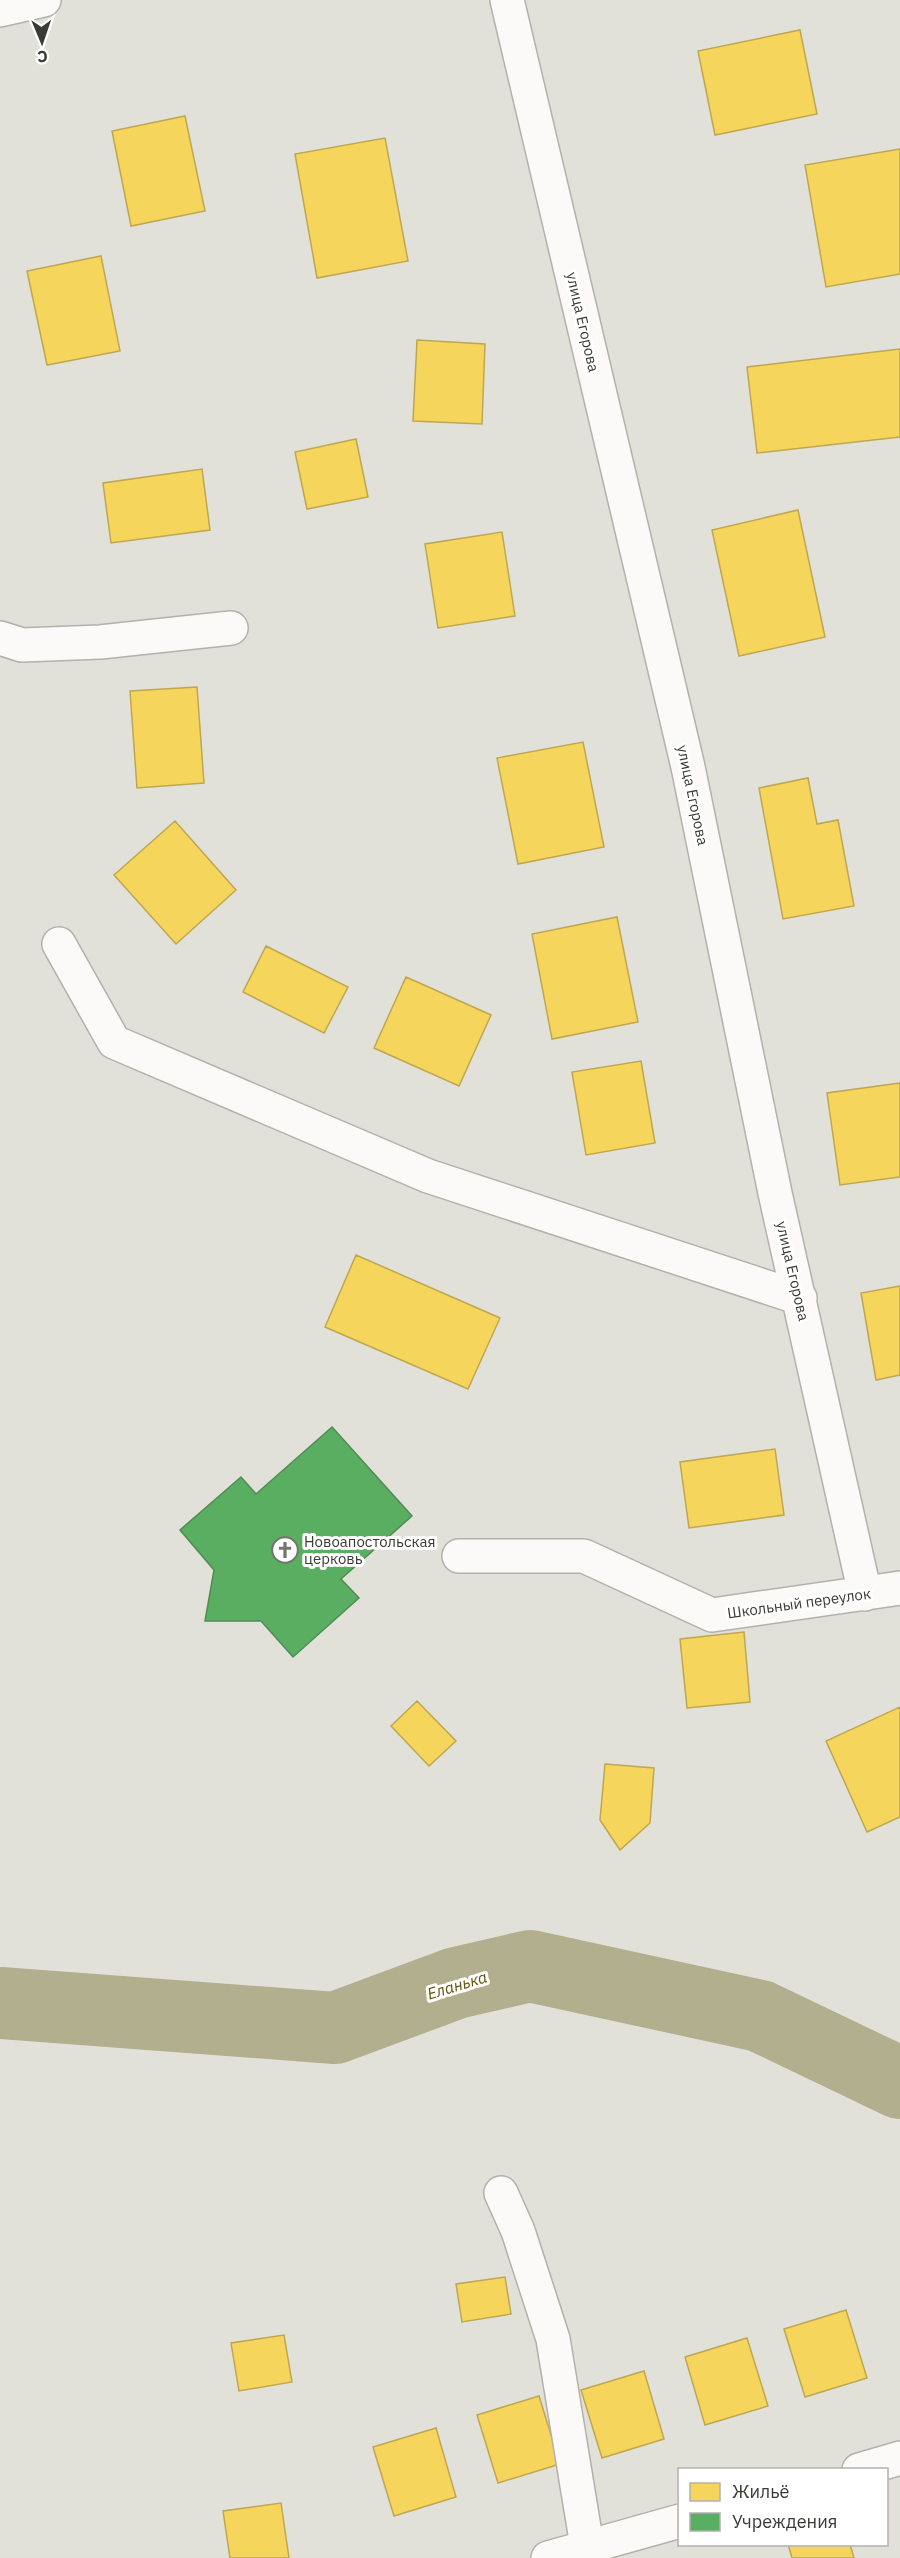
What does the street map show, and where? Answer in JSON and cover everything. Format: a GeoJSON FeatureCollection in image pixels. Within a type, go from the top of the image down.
{"type":"FeatureCollection","features":[{"type":"Feature","properties":{"kind":"street","name":"улица Егорова"},"geometry":{"type":"LineString","coordinates":[[507,0],[688,767],[773,1182],[865,1594]]}},
{"type":"Feature","properties":{"kind":"street"},"geometry":{"type":"LineString","coordinates":[[0,638],[22,645],[100,642],[231,628]]}},
{"type":"Feature","properties":{"kind":"street"},"geometry":{"type":"LineString","coordinates":[[59,944],[114,1042],[428,1176],[800,1298]]}},
{"type":"Feature","properties":{"kind":"street","name":"Школьный переулок"},"geometry":{"type":"LineString","coordinates":[[459,1556],[584,1556],[712,1615],[900,1588]]}},
{"type":"Feature","properties":{"kind":"street"},"geometry":{"type":"LineString","coordinates":[[501,2193],[518,2231],[553,2339],[587,2546]]}},
{"type":"Feature","properties":{"kind":"street"},"geometry":{"type":"LineString","coordinates":[[863,2468],[900,2458]]}},
{"type":"Feature","properties":{"kind":"street"},"geometry":{"type":"LineString","coordinates":[[548,2558],[587,2546],[621,2548],[678,2522]]}},
{"type":"Feature","properties":{"kind":"building: Жильё"},"geometry":{"type":"Polygon","coordinates":[[[800,30],[817,114],[715,135],[698,51],[800,30]]]}},
{"type":"Feature","properties":{"kind":"building: Жильё"},"geometry":{"type":"Polygon","coordinates":[[[185,116],[205,211],[131,226],[112,131],[185,116]]]}},
{"type":"Feature","properties":{"kind":"building: Жильё"},"geometry":{"type":"Polygon","coordinates":[[[385,138],[408,261],[317,278],[295,154],[385,138]]]}},
{"type":"Feature","properties":{"kind":"building: Жильё"},"geometry":{"type":"Polygon","coordinates":[[[900,149],[900,274],[826,287],[805,165],[900,149]]]}},
{"type":"Feature","properties":{"kind":"building: Жильё"},"geometry":{"type":"Polygon","coordinates":[[[101,256],[120,351],[47,365],[27,271],[101,256]]]}},
{"type":"Feature","properties":{"kind":"building: Жильё"},"geometry":{"type":"Polygon","coordinates":[[[417,340],[485,344],[482,424],[413,421],[417,340]]]}},
{"type":"Feature","properties":{"kind":"building: Жильё"},"geometry":{"type":"Polygon","coordinates":[[[900,349],[900,437],[757,453],[747,367],[900,349]]]}},
{"type":"Feature","properties":{"kind":"building: Жильё"},"geometry":{"type":"Polygon","coordinates":[[[356,439],[368,497],[307,509],[295,452],[356,439]]]}},
{"type":"Feature","properties":{"kind":"building: Жильё"},"geometry":{"type":"Polygon","coordinates":[[[202,469],[210,530],[111,543],[103,483],[202,469]]]}},
{"type":"Feature","properties":{"kind":"building: Жильё"},"geometry":{"type":"Polygon","coordinates":[[[798,510],[825,637],[739,656],[712,530],[798,510]]]}},
{"type":"Feature","properties":{"kind":"building: Жильё"},"geometry":{"type":"Polygon","coordinates":[[[502,532],[515,616],[438,628],[425,544],[502,532]]]}},
{"type":"Feature","properties":{"kind":"building: Жильё"},"geometry":{"type":"Polygon","coordinates":[[[197,687],[204,783],[137,788],[130,691],[197,687]]]}},
{"type":"Feature","properties":{"kind":"building: Жильё"},"geometry":{"type":"Polygon","coordinates":[[[583,742],[604,847],[518,864],[497,758],[583,742]]]}},
{"type":"Feature","properties":{"kind":"building: Жильё"},"geometry":{"type":"Polygon","coordinates":[[[808,778],[817,824],[838,820],[854,906],[783,919],[759,788],[808,778]]]}},
{"type":"Feature","properties":{"kind":"building: Жильё"},"geometry":{"type":"Polygon","coordinates":[[[175,821],[236,890],[176,944],[114,875],[175,821]]]}},
{"type":"Feature","properties":{"kind":"building: Жильё"},"geometry":{"type":"Polygon","coordinates":[[[617,917],[638,1022],[552,1039],[532,934],[617,917]]]}},
{"type":"Feature","properties":{"kind":"building: Жильё"},"geometry":{"type":"Polygon","coordinates":[[[266,946],[348,987],[324,1033],[243,992],[266,946]]]}},
{"type":"Feature","properties":{"kind":"building: Жильё"},"geometry":{"type":"Polygon","coordinates":[[[406,977],[491,1015],[459,1086],[374,1048],[406,977]]]}},
{"type":"Feature","properties":{"kind":"building: Жильё"},"geometry":{"type":"Polygon","coordinates":[[[641,1061],[655,1143],[586,1155],[572,1072],[641,1061]]]}},
{"type":"Feature","properties":{"kind":"building: Жильё"},"geometry":{"type":"Polygon","coordinates":[[[900,1083],[900,1177],[840,1185],[827,1093],[900,1083]]]}},
{"type":"Feature","properties":{"kind":"building: Жильё"},"geometry":{"type":"Polygon","coordinates":[[[356,1255],[500,1318],[468,1389],[325,1327],[356,1255]]]}},
{"type":"Feature","properties":{"kind":"building: Жильё"},"geometry":{"type":"Polygon","coordinates":[[[900,1286],[900,1375],[876,1380],[861,1293],[900,1286]]]}},
{"type":"Feature","properties":{"kind":"building: Жильё"},"geometry":{"type":"Polygon","coordinates":[[[775,1449],[784,1515],[689,1528],[680,1462],[775,1449]]]}},
{"type":"Feature","properties":{"kind":"building: Жильё"},"geometry":{"type":"Polygon","coordinates":[[[744,1632],[750,1702],[687,1708],[680,1639],[744,1632]]]}},
{"type":"Feature","properties":{"kind":"building: Жильё"},"geometry":{"type":"Polygon","coordinates":[[[417,1701],[456,1741],[429,1766],[391,1726],[417,1701]]]}},
{"type":"Feature","properties":{"kind":"building: Жильё"},"geometry":{"type":"Polygon","coordinates":[[[900,1707],[900,1817],[867,1832],[826,1741],[900,1707]]]}},
{"type":"Feature","properties":{"kind":"building: Жильё"},"geometry":{"type":"Polygon","coordinates":[[[605,1764],[654,1768],[650,1823],[620,1850],[600,1820],[605,1764]]]}},
{"type":"Feature","properties":{"kind":"building: Жильё"},"geometry":{"type":"Polygon","coordinates":[[[505,2277],[511,2314],[462,2322],[456,2284],[505,2277]]]}},
{"type":"Feature","properties":{"kind":"building: Жильё"},"geometry":{"type":"Polygon","coordinates":[[[846,2310],[867,2378],[805,2397],[784,2329],[846,2310]]]}},
{"type":"Feature","properties":{"kind":"building: Жильё"},"geometry":{"type":"Polygon","coordinates":[[[284,2335],[292,2382],[239,2391],[231,2343],[284,2335]]]}},
{"type":"Feature","properties":{"kind":"building: Жильё"},"geometry":{"type":"Polygon","coordinates":[[[747,2338],[768,2406],[705,2425],[685,2357],[747,2338]]]}},
{"type":"Feature","properties":{"kind":"building: Жильё"},"geometry":{"type":"Polygon","coordinates":[[[644,2371],[664,2439],[602,2458],[581,2390],[644,2371]]]}},
{"type":"Feature","properties":{"kind":"building: Жильё"},"geometry":{"type":"Polygon","coordinates":[[[539,2396],[560,2464],[498,2483],[477,2415],[539,2396]]]}},
{"type":"Feature","properties":{"kind":"building: Жильё"},"geometry":{"type":"Polygon","coordinates":[[[436,2428],[456,2497],[394,2516],[373,2447],[436,2428]]]}},
{"type":"Feature","properties":{"kind":"building: Жильё"},"geometry":{"type":"Polygon","coordinates":[[[281,2503],[289,2558],[230,2558],[223,2511],[281,2503]]]}},
{"type":"Feature","properties":{"kind":"building: Жильё"},"geometry":{"type":"Polygon","coordinates":[[[789,2546],[851,2546],[854,2558],[792,2558],[789,2546]]]}},
{"type":"Feature","properties":{"kind":"building: Учреждения","name":"Новоапостольская церковь"},"geometry":{"type":"Polygon","coordinates":[[[332,1427],[412,1516],[341,1579],[359,1598],[293,1657],[261,1621],[205,1621],[214,1570],[180,1530],[241,1477],[256,1494],[332,1427]]]}},
{"type":"Feature","properties":{"kind":"waterway","name":"Еланька"},"geometry":{"type":"LineString","coordinates":[[0,2003],[335,2028],[456,1983],[530,1966],[760,2016],[900,2083]]}},
{"type":"Feature","properties":{"kind":"place","name":"Новоапостольская церковь"},"geometry":{"type":"Point","coordinates":[285,1550]}}]}
